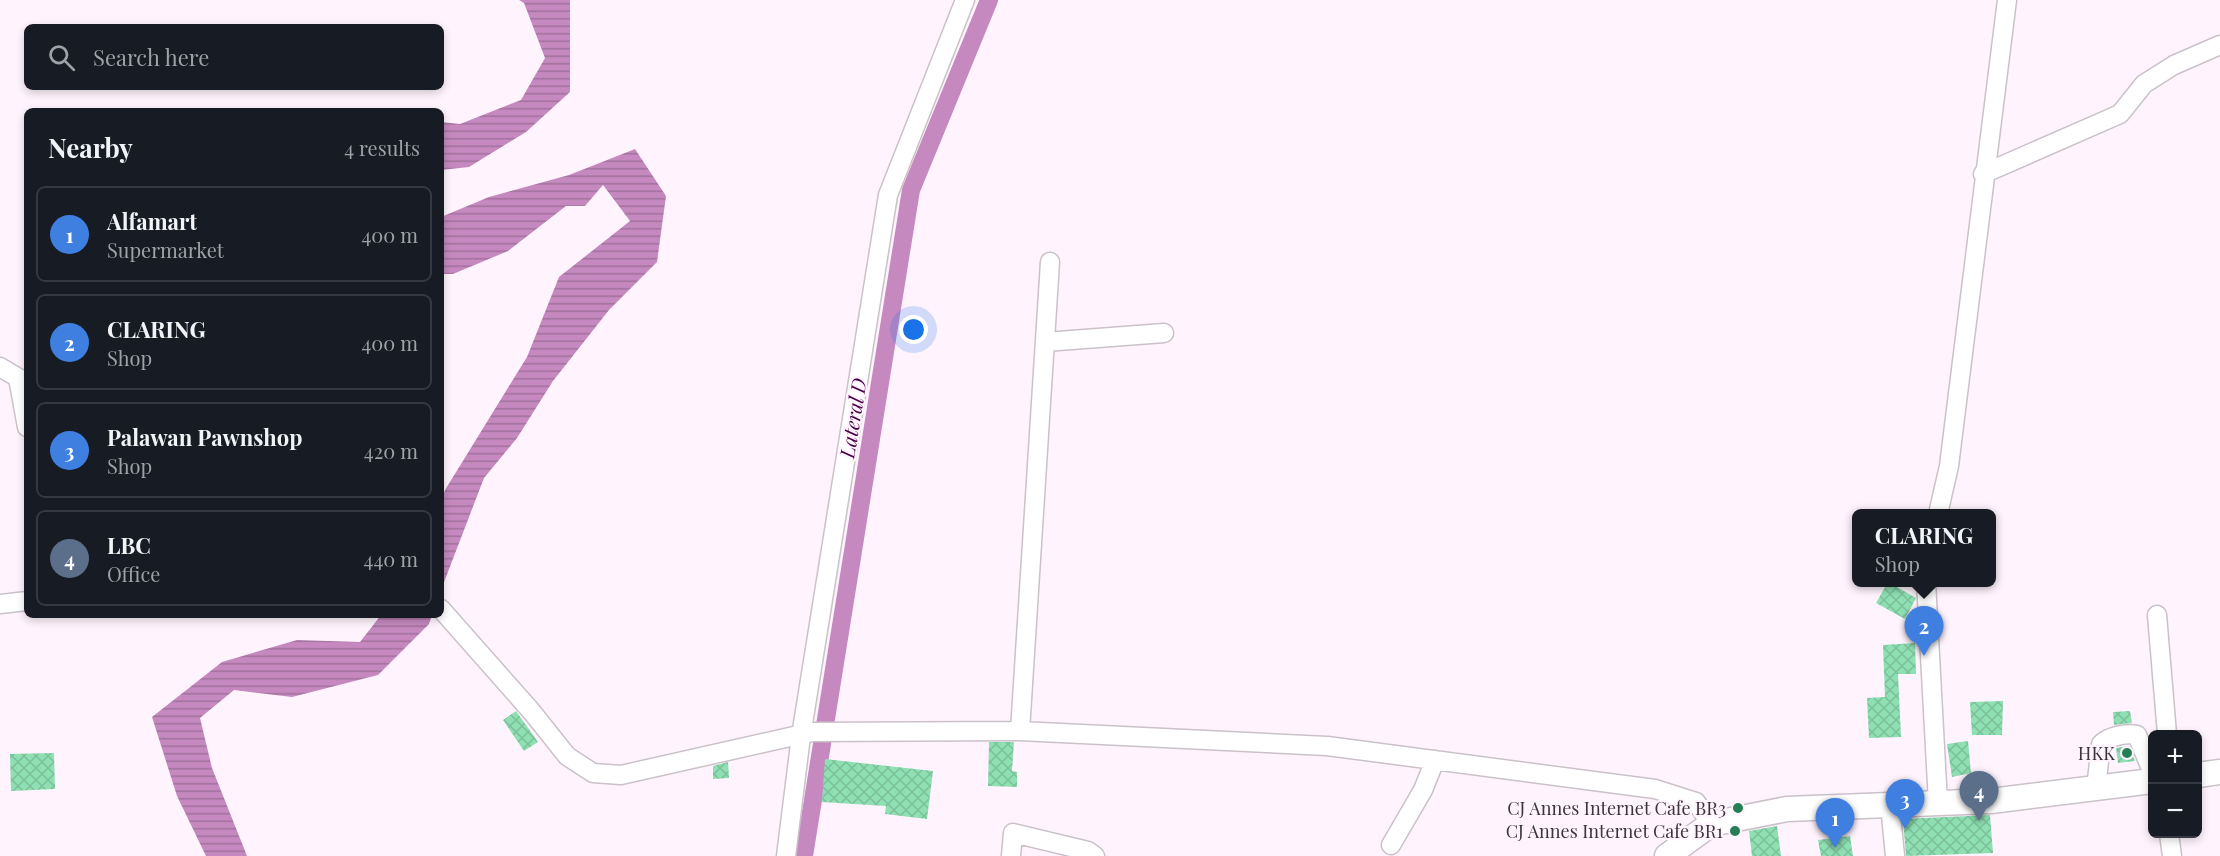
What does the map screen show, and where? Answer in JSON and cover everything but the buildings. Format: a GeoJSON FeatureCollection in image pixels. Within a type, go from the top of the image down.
{"type":"FeatureCollection","features":[{"type":"Feature","properties":{"kind":"main road"},"geometry":{"type":"LineString","coordinates":[[2202,774],[2220,772]]}},
{"type":"Feature","properties":{"kind":"main road"},"geometry":{"type":"LineString","coordinates":[[1667,856],[1711,824],[1787,810],[1991,801],[2148,782]]}},
{"type":"Feature","properties":{"kind":"street"},"geometry":{"type":"LineString","coordinates":[[786,856],[807,734],[888,195],[965,0]]}},
{"type":"Feature","properties":{"kind":"street"},"geometry":{"type":"LineString","coordinates":[[1939,509],[1949,466],[1983,174],[2007,0]]}},
{"type":"Feature","properties":{"kind":"street"},"geometry":{"type":"LineString","coordinates":[[1983,174],[2120,114],[2144,84],[2174,65],[2220,45]]}},
{"type":"Feature","properties":{"kind":"street"},"geometry":{"type":"LineString","coordinates":[[1020,731],[1050,262]]}},
{"type":"Feature","properties":{"kind":"street"},"geometry":{"type":"LineString","coordinates":[[1045,342],[1164,333]]}},
{"type":"Feature","properties":{"kind":"street"},"geometry":{"type":"LineString","coordinates":[[0,368],[23,381]]}},
{"type":"Feature","properties":{"kind":"street"},"geometry":{"type":"LineString","coordinates":[[1926,587],[1938,803]]}},
{"type":"Feature","properties":{"kind":"street"},"geometry":{"type":"LineString","coordinates":[[0,604],[24,601]]}},
{"type":"Feature","properties":{"kind":"street"},"geometry":{"type":"LineString","coordinates":[[444,612],[567,756],[593,773],[621,775],[807,734],[1020,731],[1327,746],[1655,789],[1696,802],[1711,824]]}},
{"type":"Feature","properties":{"kind":"street"},"geometry":{"type":"LineString","coordinates":[[2157,615],[2167,730]]}},
{"type":"Feature","properties":{"kind":"street"},"geometry":{"type":"LineString","coordinates":[[2096,789],[2101,744],[2105,740],[2130,734],[2137,735],[2148,761]]}},
{"type":"Feature","properties":{"kind":"street"},"geometry":{"type":"LineString","coordinates":[[1391,845],[1423,790],[1436,760]]}},
{"type":"Feature","properties":{"kind":"street"},"geometry":{"type":"LineString","coordinates":[[1890,805],[1895,856]]}},
{"type":"Feature","properties":{"kind":"street"},"geometry":{"type":"LineString","coordinates":[[1011,856],[1013,832],[1088,851],[1095,856]]}},
{"type":"Feature","properties":{"kind":"street"},"geometry":{"type":"LineString","coordinates":[[2170,838],[2172,856]]}},
{"type":"Feature","properties":{"kind":"shaded area"},"geometry":{"type":"Polygon","coordinates":[[[519,0],[570,0],[570,92],[526,132],[469,167],[444,170],[444,122],[460,124],[521,100],[545,58],[524,3],[519,0]]]}},
{"type":"Feature","properties":{"kind":"shaded area"},"geometry":{"type":"Polygon","coordinates":[[[635,149],[666,196],[657,262],[609,310],[553,381],[517,438],[484,478],[444,582],[445,490],[527,357],[559,277],[630,221],[603,185],[585,206],[566,206],[508,251],[453,274],[444,274],[444,216],[489,197],[569,175],[635,149]]]}},
{"type":"Feature","properties":{"kind":"shaded area"},"geometry":{"type":"Polygon","coordinates":[[[379,618],[431,618],[429,624],[378,675],[292,697],[234,690],[200,718],[212,768],[247,856],[206,856],[177,796],[152,717],[222,662],[297,640],[360,642],[379,618]]]}},
{"type":"Feature","properties":{"kind":"waterway","name":"Lateral D"},"geometry":{"type":"LineString","coordinates":[[804,856],[911,190],[989,0]]}},
{"type":"Feature","properties":{"kind":"place","name":"CLARING"},"geometry":{"type":"Point","coordinates":[1924,656]}},
{"type":"Feature","properties":{"kind":"place","name":"HKK"},"geometry":{"type":"Point","coordinates":[2127,753]}},
{"type":"Feature","properties":{"kind":"place","name":"CJ Annes Internet Cafe BR3"},"geometry":{"type":"Point","coordinates":[1738,808]}},
{"type":"Feature","properties":{"kind":"place","name":"LBC"},"geometry":{"type":"Point","coordinates":[1979,821]}},
{"type":"Feature","properties":{"kind":"place","name":"Palawan Pawnshop"},"geometry":{"type":"Point","coordinates":[1905,829]}},
{"type":"Feature","properties":{"kind":"place","name":"CJ Annes Internet Cafe BR1"},"geometry":{"type":"Point","coordinates":[1735,831]}},
{"type":"Feature","properties":{"kind":"place","name":"Alfamart"},"geometry":{"type":"Point","coordinates":[1835,848]}}]}
